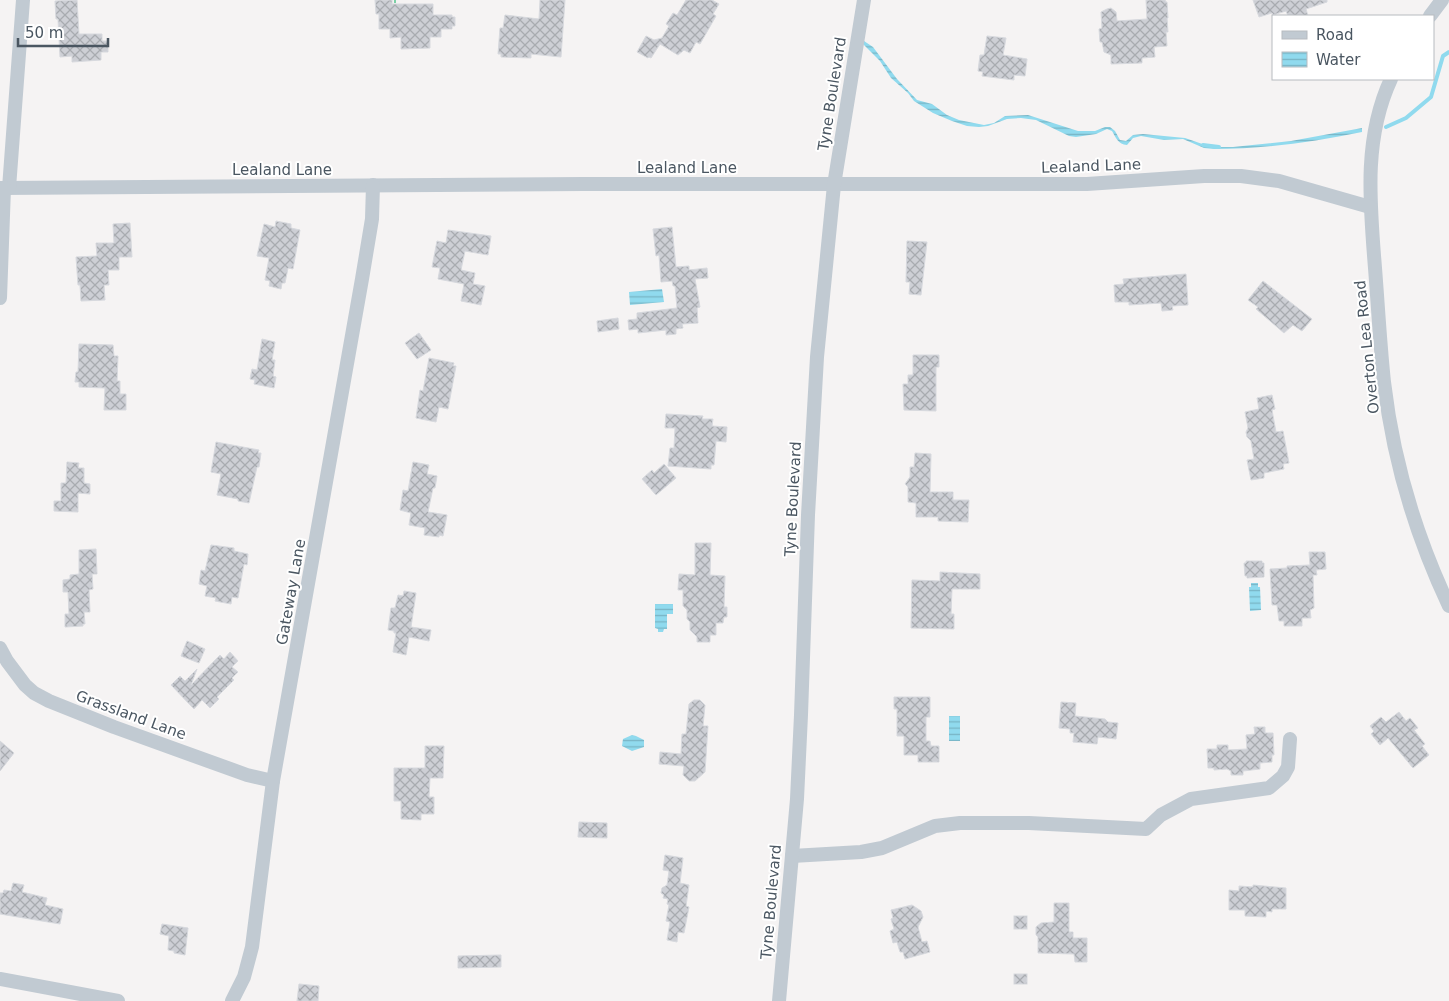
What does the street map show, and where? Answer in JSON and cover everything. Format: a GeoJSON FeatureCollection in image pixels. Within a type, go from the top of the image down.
{"type":"FeatureCollection","features":[{"type":"Feature","properties":{"kind":"street"},"geometry":{"type":"LineString","coordinates":[[0,298],[4,188],[23,0]]}},
{"type":"Feature","properties":{"kind":"street","name":"Tyne Boulevard"},"geometry":{"type":"LineString","coordinates":[[779,1001],[792,856],[801,715],[808,515],[816,366],[834,185],[864,0]]}},
{"type":"Feature","properties":{"kind":"street"},"geometry":{"type":"LineString","coordinates":[[1431,15],[1442,0]]}},
{"type":"Feature","properties":{"kind":"street","name":"Overton Lea Road"},"geometry":{"type":"LineString","coordinates":[[1391,80],[1374,129],[1372,150],[1370,207],[1381,354],[1392,429],[1412,510],[1430,564],[1449,606]]}},
{"type":"Feature","properties":{"kind":"street","name":"Lealand Lane"},"geometry":{"type":"LineString","coordinates":[[4,188],[584,184],[1087,184],[1204,176],[1241,176],[1279,181],[1370,207]]}},
{"type":"Feature","properties":{"kind":"street","name":"Gateway Lane"},"geometry":{"type":"LineString","coordinates":[[232,1001],[244,977],[252,947],[273,781],[372,219],[372,185]]}},
{"type":"Feature","properties":{"kind":"street","name":"Grassland Lane"},"geometry":{"type":"LineString","coordinates":[[0,648],[25,685],[34,693],[49,701],[114,727],[247,775],[273,781]]}},
{"type":"Feature","properties":{"kind":"street"},"geometry":{"type":"LineString","coordinates":[[792,856],[861,852],[882,848],[935,826],[960,823],[998,822],[1146,829],[1161,815],[1191,799],[1269,788],[1283,776],[1288,767],[1290,739]]}},
{"type":"Feature","properties":{"kind":"street"},"geometry":{"type":"LineString","coordinates":[[0,979],[118,1001]]}},
{"type":"Feature","properties":{"kind":"water"},"geometry":{"type":"Polygon","coordinates":[[[864,41],[873,47],[897,79],[917,100],[932,104],[947,115],[959,120],[984,125],[994,123],[1005,116],[1028,115],[1078,131],[1095,131],[1110,127],[1115,131],[1120,140],[1126,141],[1133,135],[1143,134],[1185,138],[1211,147],[1233,147],[1291,141],[1362,128],[1362,132],[1288,144],[1252,148],[1214,149],[1204,148],[1183,139],[1164,140],[1141,136],[1133,138],[1127,145],[1119,142],[1112,131],[1107,129],[1096,134],[1076,137],[1069,136],[1036,120],[1021,118],[1007,119],[988,126],[967,126],[933,113],[914,101],[891,78],[880,61],[863,44],[864,41]]]}},
{"type":"Feature","properties":{"kind":"water"},"geometry":{"type":"Polygon","coordinates":[[[662,289],[664,302],[630,305],[629,292],[662,289]]]}},
{"type":"Feature","properties":{"kind":"water"},"geometry":{"type":"Polygon","coordinates":[[[1251,583],[1258,583],[1258,587],[1260,587],[1261,610],[1250,611],[1249,587],[1251,587],[1251,583]]]}},
{"type":"Feature","properties":{"kind":"water"},"geometry":{"type":"Polygon","coordinates":[[[655,604],[673,604],[673,614],[667,614],[667,629],[664,629],[663,632],[658,632],[658,629],[655,628],[655,604]]]}},
{"type":"Feature","properties":{"kind":"water"},"geometry":{"type":"Polygon","coordinates":[[[949,716],[960,716],[960,741],[949,741],[949,716]]]}},
{"type":"Feature","properties":{"kind":"water"},"geometry":{"type":"Polygon","coordinates":[[[632,735],[644,740],[644,747],[632,751],[622,746],[623,739],[632,735]]]}},
{"type":"Feature","properties":{"kind":"building"},"geometry":{"type":"Polygon","coordinates":[[[77,0],[79,34],[102,34],[102,41],[108,41],[108,52],[101,52],[101,60],[72,62],[72,56],[60,57],[55,1],[77,0]]]}},
{"type":"Feature","properties":{"kind":"building"},"geometry":{"type":"Polygon","coordinates":[[[375,0],[392,0],[392,4],[433,4],[433,15],[452,15],[452,17],[455,17],[455,26],[452,26],[452,29],[441,29],[441,37],[430,37],[430,48],[401,49],[401,37],[390,38],[390,29],[379,29],[379,14],[376,14],[375,0]]]}},
{"type":"Feature","properties":{"kind":"building"},"geometry":{"type":"Polygon","coordinates":[[[540,0],[565,0],[561,57],[531,54],[531,58],[501,57],[501,54],[498,54],[500,28],[503,28],[505,15],[539,19],[540,0]]]}},
{"type":"Feature","properties":{"kind":"building"},"geometry":{"type":"Polygon","coordinates":[[[686,0],[712,0],[719,4],[713,14],[716,16],[700,44],[696,42],[690,53],[684,50],[678,55],[660,44],[651,58],[637,52],[646,36],[654,40],[662,38],[669,26],[666,24],[673,13],[677,15],[686,0]]]}},
{"type":"Feature","properties":{"kind":"building"},"geometry":{"type":"Polygon","coordinates":[[[1146,0],[1165,0],[1167,2],[1167,46],[1154,47],[1155,57],[1142,58],[1142,63],[1111,64],[1111,55],[1104,52],[1102,42],[1100,42],[1099,29],[1102,28],[1101,12],[1111,8],[1116,12],[1117,21],[1147,19],[1146,0]]]}},
{"type":"Feature","properties":{"kind":"building"},"geometry":{"type":"Polygon","coordinates":[[[1253,0],[1327,0],[1327,2],[1306,9],[1308,15],[1288,15],[1286,11],[1259,17],[1253,0]]]}},
{"type":"Feature","properties":{"kind":"building"},"geometry":{"type":"Polygon","coordinates":[[[987,36],[1006,38],[1003,55],[1027,59],[1025,76],[1014,75],[1014,80],[982,76],[983,72],[978,71],[980,55],[984,55],[987,36]]]}},
{"type":"Feature","properties":{"kind":"building"},"geometry":{"type":"Polygon","coordinates":[[[276,221],[291,224],[291,228],[300,230],[293,269],[288,268],[285,283],[282,283],[281,289],[269,286],[270,281],[265,280],[269,258],[257,256],[264,224],[275,227],[276,221]]]}},
{"type":"Feature","properties":{"kind":"building"},"geometry":{"type":"Polygon","coordinates":[[[130,223],[132,257],[119,257],[119,270],[108,270],[109,285],[104,285],[105,300],[81,301],[76,257],[97,256],[96,243],[114,243],[113,224],[130,223]]]}},
{"type":"Feature","properties":{"kind":"building"},"geometry":{"type":"Polygon","coordinates":[[[672,227],[676,267],[689,266],[689,270],[707,268],[708,278],[695,279],[700,307],[697,308],[698,323],[682,324],[683,328],[676,329],[676,334],[666,335],[666,330],[638,333],[638,329],[629,330],[628,320],[637,319],[637,313],[677,308],[675,286],[673,286],[672,281],[661,282],[659,255],[656,256],[653,229],[672,227]]]}},
{"type":"Feature","properties":{"kind":"building"},"geometry":{"type":"Polygon","coordinates":[[[448,230],[491,236],[488,255],[465,251],[461,270],[475,273],[473,284],[485,286],[481,305],[461,301],[464,284],[438,279],[440,268],[432,267],[437,241],[446,243],[448,230]]]}},
{"type":"Feature","properties":{"kind":"building"},"geometry":{"type":"Polygon","coordinates":[[[907,241],[927,242],[921,295],[909,294],[910,282],[906,282],[907,241]]]}},
{"type":"Feature","properties":{"kind":"building"},"geometry":{"type":"Polygon","coordinates":[[[1186,274],[1188,305],[1172,306],[1173,310],[1162,311],[1161,303],[1129,305],[1129,302],[1115,302],[1114,285],[1124,284],[1123,279],[1186,274]]]}},
{"type":"Feature","properties":{"kind":"building"},"geometry":{"type":"Polygon","coordinates":[[[1263,281],[1312,319],[1302,331],[1293,325],[1284,333],[1256,309],[1258,307],[1248,300],[1263,281]]]}},
{"type":"Feature","properties":{"kind":"building"},"geometry":{"type":"Polygon","coordinates":[[[618,318],[619,329],[598,332],[597,321],[618,318]]]}},
{"type":"Feature","properties":{"kind":"building"},"geometry":{"type":"Polygon","coordinates":[[[419,333],[431,350],[417,359],[405,343],[419,333]]]}},
{"type":"Feature","properties":{"kind":"building"},"geometry":{"type":"Polygon","coordinates":[[[262,339],[275,342],[272,360],[275,360],[273,376],[276,377],[274,388],[254,384],[255,380],[250,379],[252,369],[257,370],[262,339]]]}},
{"type":"Feature","properties":{"kind":"building"},"geometry":{"type":"Polygon","coordinates":[[[79,344],[113,345],[114,356],[118,356],[117,381],[120,381],[120,394],[126,394],[126,410],[104,410],[105,388],[79,387],[79,382],[75,382],[76,372],[78,372],[79,344]]]}},
{"type":"Feature","properties":{"kind":"building"},"geometry":{"type":"Polygon","coordinates":[[[913,355],[939,355],[939,367],[936,367],[936,411],[904,410],[903,384],[908,384],[908,375],[913,375],[913,355]]]}},
{"type":"Feature","properties":{"kind":"building"},"geometry":{"type":"Polygon","coordinates":[[[429,358],[454,363],[453,366],[456,366],[448,409],[439,407],[436,422],[416,418],[420,390],[423,391],[429,358]]]}},
{"type":"Feature","properties":{"kind":"building"},"geometry":{"type":"Polygon","coordinates":[[[1272,395],[1275,409],[1272,410],[1276,432],[1283,431],[1289,463],[1283,464],[1284,469],[1264,473],[1264,478],[1251,480],[1247,460],[1254,459],[1251,441],[1247,437],[1246,432],[1248,428],[1245,412],[1259,409],[1257,398],[1272,395]]]}},
{"type":"Feature","properties":{"kind":"building"},"geometry":{"type":"Polygon","coordinates":[[[666,414],[703,416],[702,419],[713,419],[712,426],[727,427],[726,442],[716,441],[714,465],[711,465],[711,469],[668,466],[670,448],[674,448],[675,428],[665,428],[666,414]]]}},
{"type":"Feature","properties":{"kind":"building"},"geometry":{"type":"Polygon","coordinates":[[[216,442],[259,450],[258,453],[261,453],[249,503],[217,495],[221,474],[211,472],[216,442]]]}},
{"type":"Feature","properties":{"kind":"building"},"geometry":{"type":"Polygon","coordinates":[[[915,453],[931,454],[930,492],[953,492],[953,500],[969,500],[968,522],[938,521],[938,517],[916,517],[916,503],[908,502],[908,487],[905,484],[910,477],[910,467],[914,467],[915,453]]]}},
{"type":"Feature","properties":{"kind":"building"},"geometry":{"type":"Polygon","coordinates":[[[67,462],[79,463],[78,468],[84,468],[84,483],[90,484],[90,494],[78,493],[78,512],[54,511],[54,501],[61,501],[61,483],[66,483],[67,462]]]}},
{"type":"Feature","properties":{"kind":"building"},"geometry":{"type":"Polygon","coordinates":[[[413,462],[429,465],[427,474],[437,476],[428,512],[447,515],[443,536],[424,535],[425,528],[409,525],[411,513],[400,510],[403,490],[408,491],[413,462]]]}},
{"type":"Feature","properties":{"kind":"building"},"geometry":{"type":"Polygon","coordinates":[[[664,464],[676,478],[656,495],[642,479],[652,470],[654,473],[664,464]]]}},
{"type":"Feature","properties":{"kind":"building"},"geometry":{"type":"Polygon","coordinates":[[[695,543],[711,543],[710,575],[725,576],[724,607],[727,607],[727,617],[724,617],[723,623],[716,623],[716,635],[710,635],[710,642],[697,642],[697,637],[690,630],[687,610],[683,606],[683,590],[678,590],[679,574],[695,575],[695,543]]]}},
{"type":"Feature","properties":{"kind":"building"},"geometry":{"type":"Polygon","coordinates":[[[211,545],[234,548],[234,551],[248,554],[247,565],[244,564],[238,598],[232,597],[231,604],[215,601],[216,598],[205,596],[207,586],[199,584],[201,570],[205,571],[211,545]]]}},
{"type":"Feature","properties":{"kind":"building"},"geometry":{"type":"Polygon","coordinates":[[[96,549],[97,574],[92,574],[93,589],[89,590],[90,612],[84,612],[85,624],[83,626],[65,627],[65,614],[69,614],[68,592],[63,592],[63,580],[70,579],[70,575],[79,574],[79,550],[96,549]]]}},
{"type":"Feature","properties":{"kind":"building"},"geometry":{"type":"Polygon","coordinates":[[[1309,552],[1325,552],[1326,569],[1316,570],[1317,575],[1313,575],[1314,608],[1310,610],[1311,618],[1302,618],[1302,626],[1284,626],[1284,621],[1279,621],[1277,605],[1272,605],[1270,569],[1310,565],[1309,552]]]}},
{"type":"Feature","properties":{"kind":"building"},"geometry":{"type":"Polygon","coordinates":[[[1246,561],[1262,561],[1264,563],[1264,577],[1247,578],[1245,576],[1244,563],[1246,561]]]}},
{"type":"Feature","properties":{"kind":"building"},"geometry":{"type":"Polygon","coordinates":[[[940,572],[980,574],[980,589],[952,589],[951,614],[954,614],[954,629],[911,628],[912,580],[940,581],[940,572]]]}},
{"type":"Feature","properties":{"kind":"building"},"geometry":{"type":"Polygon","coordinates":[[[404,591],[416,593],[411,627],[431,630],[429,641],[409,637],[406,655],[393,652],[396,633],[388,630],[391,608],[395,608],[398,595],[403,596],[404,591]]]}},
{"type":"Feature","properties":{"kind":"building"},"geometry":{"type":"Polygon","coordinates":[[[187,641],[205,649],[199,663],[181,656],[187,641]]]}},
{"type":"Feature","properties":{"kind":"building"},"geometry":{"type":"Polygon","coordinates":[[[230,652],[238,661],[232,667],[238,672],[232,678],[234,680],[217,697],[219,699],[210,708],[202,700],[194,709],[171,685],[180,676],[185,681],[197,669],[191,685],[220,655],[224,659],[230,652]]]}},
{"type":"Feature","properties":{"kind":"building"},"geometry":{"type":"Polygon","coordinates":[[[894,697],[930,697],[930,717],[926,717],[926,741],[930,741],[931,746],[939,746],[939,762],[918,762],[918,755],[904,755],[904,736],[897,736],[897,709],[894,709],[894,697]]]}},
{"type":"Feature","properties":{"kind":"building"},"geometry":{"type":"Polygon","coordinates":[[[694,700],[700,700],[705,705],[703,726],[708,726],[705,772],[695,781],[689,781],[683,775],[684,766],[659,764],[660,752],[681,754],[682,734],[686,734],[689,704],[694,700]]]}},
{"type":"Feature","properties":{"kind":"building"},"geometry":{"type":"Polygon","coordinates":[[[1061,702],[1076,703],[1075,716],[1105,719],[1108,722],[1118,723],[1116,739],[1098,737],[1097,744],[1073,742],[1074,733],[1070,733],[1070,729],[1059,728],[1061,702]]]}},
{"type":"Feature","properties":{"kind":"building"},"geometry":{"type":"Polygon","coordinates":[[[1399,712],[1406,721],[1410,718],[1418,728],[1414,730],[1425,744],[1422,746],[1429,755],[1413,768],[1388,738],[1380,745],[1371,734],[1374,731],[1370,726],[1381,717],[1386,722],[1399,712]]]}},
{"type":"Feature","properties":{"kind":"building"},"geometry":{"type":"Polygon","coordinates":[[[1254,727],[1265,727],[1265,733],[1273,733],[1274,755],[1272,755],[1272,762],[1260,763],[1260,769],[1243,771],[1243,775],[1231,775],[1231,771],[1227,769],[1214,770],[1214,768],[1208,768],[1207,749],[1217,749],[1217,745],[1228,745],[1228,750],[1247,749],[1246,735],[1255,734],[1254,727]]]}},
{"type":"Feature","properties":{"kind":"building"},"geometry":{"type":"Polygon","coordinates":[[[0,741],[14,753],[0,771],[0,741]]]}},
{"type":"Feature","properties":{"kind":"building"},"geometry":{"type":"Polygon","coordinates":[[[425,746],[444,746],[443,778],[430,778],[429,797],[434,797],[434,814],[421,814],[421,820],[401,819],[401,801],[394,801],[394,768],[425,768],[425,746]]]}},
{"type":"Feature","properties":{"kind":"building"},"geometry":{"type":"Polygon","coordinates":[[[579,822],[607,823],[607,838],[578,837],[579,822]]]}},
{"type":"Feature","properties":{"kind":"building"},"geometry":{"type":"Polygon","coordinates":[[[665,855],[683,858],[680,883],[689,885],[686,906],[689,907],[684,933],[678,932],[677,942],[667,940],[670,922],[666,921],[669,905],[667,904],[668,899],[663,898],[664,895],[661,893],[662,888],[667,885],[669,871],[663,870],[665,855]]]}},
{"type":"Feature","properties":{"kind":"building"},"geometry":{"type":"Polygon","coordinates":[[[13,883],[24,885],[22,892],[47,898],[45,905],[63,909],[60,924],[0,914],[0,893],[3,893],[4,890],[11,891],[13,883]]]}},
{"type":"Feature","properties":{"kind":"building"},"geometry":{"type":"Polygon","coordinates":[[[1253,885],[1286,888],[1286,909],[1272,909],[1272,912],[1266,911],[1266,917],[1245,916],[1245,910],[1229,910],[1229,890],[1239,891],[1239,886],[1253,887],[1253,885]]]}},
{"type":"Feature","properties":{"kind":"building"},"geometry":{"type":"Polygon","coordinates":[[[1054,903],[1069,903],[1069,932],[1073,932],[1073,938],[1087,938],[1087,962],[1075,962],[1074,954],[1038,953],[1036,927],[1041,923],[1054,922],[1054,903]]]}},
{"type":"Feature","properties":{"kind":"building"},"geometry":{"type":"Polygon","coordinates":[[[912,905],[921,911],[923,917],[918,927],[922,942],[927,941],[930,952],[905,959],[903,952],[900,952],[897,942],[893,943],[890,931],[894,929],[891,910],[912,905]]]}},
{"type":"Feature","properties":{"kind":"building"},"geometry":{"type":"Polygon","coordinates":[[[1014,916],[1027,916],[1027,929],[1014,929],[1014,916]]]}},
{"type":"Feature","properties":{"kind":"building"},"geometry":{"type":"Polygon","coordinates":[[[162,924],[188,928],[185,955],[168,950],[169,936],[160,934],[162,924]]]}},
{"type":"Feature","properties":{"kind":"building"},"geometry":{"type":"Polygon","coordinates":[[[501,955],[501,967],[458,968],[458,956],[501,955]]]}},
{"type":"Feature","properties":{"kind":"building"},"geometry":{"type":"Polygon","coordinates":[[[1014,974],[1027,974],[1027,984],[1014,984],[1014,974]]]}},
{"type":"Feature","properties":{"kind":"building"},"geometry":{"type":"Polygon","coordinates":[[[299,984],[319,986],[318,1001],[297,1001],[299,984]]]}},
{"type":"Feature","properties":{"kind":"waterway"},"geometry":{"type":"LineString","coordinates":[[1386,127],[1406,118],[1431,97],[1443,56],[1449,52]]}},
{"type":"Feature","properties":{"kind":"waterway"},"geometry":{"type":"LineString","coordinates":[[1203,145],[1219,147]]}}]}
